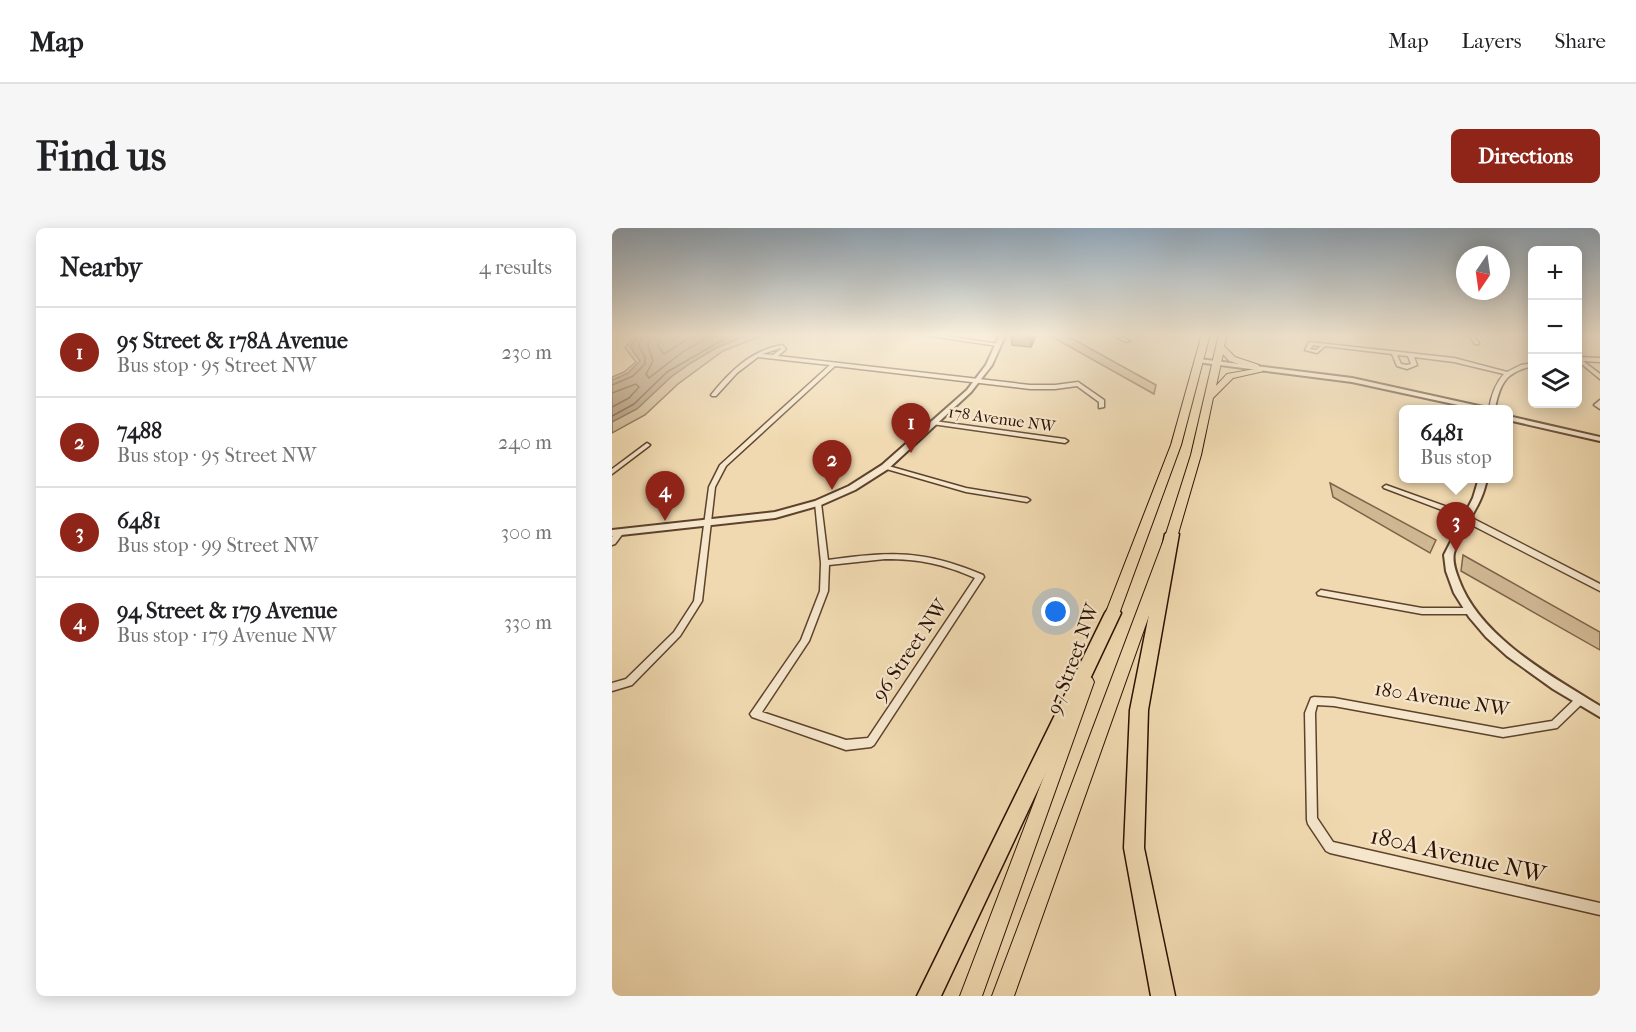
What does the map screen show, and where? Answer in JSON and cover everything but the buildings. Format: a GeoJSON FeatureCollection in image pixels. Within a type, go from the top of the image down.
{"type":"FeatureCollection","features":[{"type":"Feature","properties":{"kind":"highway"},"geometry":{"type":"LineString","coordinates":[[1163,996],[1134,848],[1139,710],[1172,534]]}},
{"type":"Feature","properties":{"kind":"highway"},"geometry":{"type":"LineString","coordinates":[[930,996],[1113,613]]}},
{"type":"Feature","properties":{"kind":"main road","name":"97 Street NW"},"geometry":{"type":"LineString","coordinates":[[971,996],[1205,370]]}},
{"type":"Feature","properties":{"kind":"main road","name":"97 Street NW"},"geometry":{"type":"LineString","coordinates":[[1002,996],[1172,534],[1196,455],[1209,400],[1208,370]]}},
{"type":"Feature","properties":{"kind":"main road"},"geometry":{"type":"LineString","coordinates":[[1209,400],[1230,376],[1255,370]]}},
{"type":"Feature","properties":{"kind":"street"},"geometry":{"type":"LineString","coordinates":[[714,395],[740,370]]}},
{"type":"Feature","properties":{"kind":"street"},"geometry":{"type":"LineString","coordinates":[[612,687],[629,682],[677,634],[698,601],[712,487],[723,465],[828,370]]}},
{"type":"Feature","properties":{"kind":"street"},"geometry":{"type":"LineString","coordinates":[[883,370],[1030,387],[1078,384],[1102,400],[1101,407]]}},
{"type":"Feature","properties":{"kind":"street"},"geometry":{"type":"LineString","coordinates":[[612,542],[616,532],[776,515],[818,503],[852,488],[885,467],[934,423],[977,381],[984,370]]}},
{"type":"Feature","properties":{"kind":"street"},"geometry":{"type":"LineString","coordinates":[[1263,370],[1359,385],[1450,405]]}},
{"type":"Feature","properties":{"kind":"street"},"geometry":{"type":"LineString","coordinates":[[1265,370],[1371,383],[1474,405]]}},
{"type":"Feature","properties":{"kind":"street"},"geometry":{"type":"LineString","coordinates":[[1494,370],[1507,373]]}},
{"type":"Feature","properties":{"kind":"street"},"geometry":{"type":"LineString","coordinates":[[1494,405],[1498,382],[1507,373],[1516,370]]}},
{"type":"Feature","properties":{"kind":"street"},"geometry":{"type":"LineString","coordinates":[[1600,402],[1597,405],[1600,407]]}},
{"type":"Feature","properties":{"kind":"street"},"geometry":{"type":"LineString","coordinates":[[1513,414],[1600,434]]}},
{"type":"Feature","properties":{"kind":"street"},"geometry":{"type":"LineString","coordinates":[[1513,419],[1600,439]]}},
{"type":"Feature","properties":{"kind":"street","name":"178 Avenue NW"},"geometry":{"type":"LineString","coordinates":[[934,423],[1065,441]]}},
{"type":"Feature","properties":{"kind":"street"},"geometry":{"type":"LineString","coordinates":[[612,472],[647,445]]}},
{"type":"Feature","properties":{"kind":"street"},"geometry":{"type":"LineString","coordinates":[[885,467],[966,490],[1027,500]]}},
{"type":"Feature","properties":{"kind":"street"},"geometry":{"type":"LineString","coordinates":[[1481,483],[1467,519],[1448,555],[1454,587],[1469,611],[1495,640],[1600,712]]}},
{"type":"Feature","properties":{"kind":"street"},"geometry":{"type":"LineString","coordinates":[[1386,487],[1438,507],[1461,519],[1467,519],[1600,588]]}},
{"type":"Feature","properties":{"kind":"street"},"geometry":{"type":"LineString","coordinates":[[818,503],[825,563]]}},
{"type":"Feature","properties":{"kind":"street","name":"96 Street NW"},"geometry":{"type":"LineString","coordinates":[[880,555],[910,555],[960,567],[980,577],[871,742],[846,745],[755,714],[805,641],[824,591],[825,563],[880,555]]}},
{"type":"Feature","properties":{"kind":"street"},"geometry":{"type":"LineString","coordinates":[[1322,593],[1422,611],[1469,611]]}},
{"type":"Feature","properties":{"kind":"street","name":"180 Avenue NW"},"geometry":{"type":"LineString","coordinates":[[1317,827],[1312,820],[1310,713],[1314,701],[1334,702],[1503,733],[1554,725],[1580,700]]}},
{"type":"Feature","properties":{"kind":"street","name":"180A Avenue NW"},"geometry":{"type":"LineString","coordinates":[[1317,827],[1330,847],[1600,909]]}},
{"type":"Feature","properties":{"kind":"shaded area"},"geometry":{"type":"Polygon","coordinates":[[[627,370],[697,370],[678,384],[645,415],[612,433],[612,377],[627,370]]]}},
{"type":"Feature","properties":{"kind":"shaded area"},"geometry":{"type":"Polygon","coordinates":[[[1111,370],[1129,370],[1156,385],[1154,394],[1111,370]]]}},
{"type":"Feature","properties":{"kind":"shaded area"},"geometry":{"type":"Polygon","coordinates":[[[1330,483],[1436,540],[1430,553],[1333,497],[1330,483]]]}},
{"type":"Feature","properties":{"kind":"shaded area"},"geometry":{"type":"Polygon","coordinates":[[[1463,555],[1600,632],[1600,650],[1461,571],[1463,555]]]}},
{"type":"Feature","properties":{"kind":"water"},"geometry":{"type":"Polygon","coordinates":[[[631,370],[681,370],[637,409],[612,422],[612,380],[631,370]]]}},
{"type":"Feature","properties":{"kind":"place","name":"95 Street & 178A Avenue"},"geometry":{"type":"Point","coordinates":[911,453]}},
{"type":"Feature","properties":{"kind":"place","name":"7488"},"geometry":{"type":"Point","coordinates":[832,490]}},
{"type":"Feature","properties":{"kind":"place","name":"94 Street & 179 Avenue"},"geometry":{"type":"Point","coordinates":[665,521]}},
{"type":"Feature","properties":{"kind":"place","name":"6481"},"geometry":{"type":"Point","coordinates":[1456,552]}}]}
